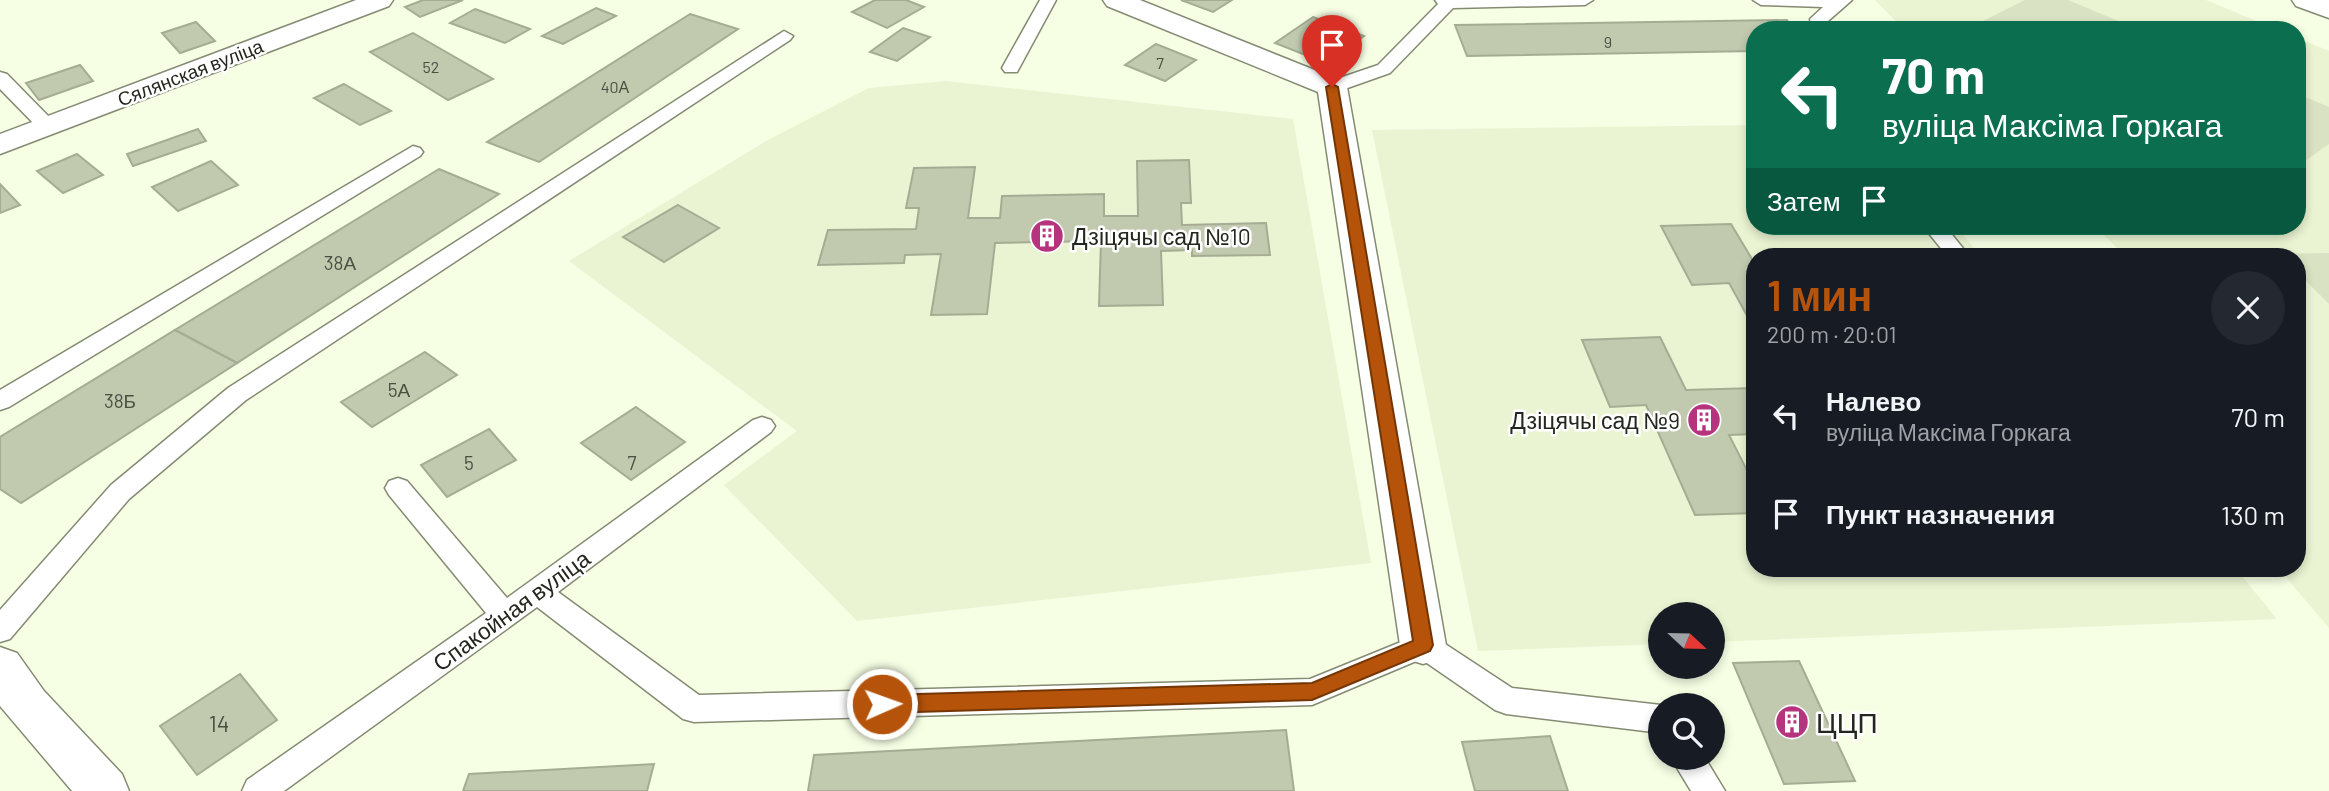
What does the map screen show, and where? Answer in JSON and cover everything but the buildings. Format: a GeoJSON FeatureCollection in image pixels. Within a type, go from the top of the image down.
{"type":"FeatureCollection","features":[{"type":"Feature","properties":{"kind":"street","name":"Сялянская вуліца"},"geometry":{"type":"LineString","coordinates":[[0,145],[347,6],[380,0]]}},
{"type":"Feature","properties":{"kind":"street"},"geometry":{"type":"LineString","coordinates":[[1115,0],[1332,87],[1423,645]]}},
{"type":"Feature","properties":{"kind":"street"},"geometry":{"type":"LineString","coordinates":[[2305,0],[2329,10]]}},
{"type":"Feature","properties":{"kind":"street"},"geometry":{"type":"LineString","coordinates":[[0,667],[27,706],[104,791]]}},
{"type":"Feature","properties":{"kind":"lane"},"geometry":{"type":"LineString","coordinates":[[1011,68],[1048,0]]}},
{"type":"Feature","properties":{"kind":"lane"},"geometry":{"type":"LineString","coordinates":[[1332,87],[1384,69],[1445,1],[1585,0]]}},
{"type":"Feature","properties":{"kind":"lane"},"geometry":{"type":"LineString","coordinates":[[1761,0],[1842,2]]}},
{"type":"Feature","properties":{"kind":"lane"},"geometry":{"type":"LineString","coordinates":[[1819,21],[1842,2]]}},
{"type":"Feature","properties":{"kind":"lane"},"geometry":{"type":"LineString","coordinates":[[0,630],[120,492],[237,394],[784,36]]}},
{"type":"Feature","properties":{"kind":"lane"},"geometry":{"type":"LineString","coordinates":[[0,78],[48,127]]}},
{"type":"Feature","properties":{"kind":"lane"},"geometry":{"type":"LineString","coordinates":[[0,401],[413,152]]}},
{"type":"Feature","properties":{"kind":"lane","name":"Спакойная вуліца"},"geometry":{"type":"LineString","coordinates":[[258,791],[537,592],[762,426]]}},
{"type":"Feature","properties":{"kind":"lane"},"geometry":{"type":"LineString","coordinates":[[398,488],[505,615]]}},
{"type":"Feature","properties":{"kind":"lane"},"geometry":{"type":"LineString","coordinates":[[537,592],[694,709],[1312,692],[1423,645],[1506,701],[1648,717]]}},
{"type":"Feature","properties":{"kind":"lane"},"geometry":{"type":"LineString","coordinates":[[1695,770],[1709,791]]}},
{"type":"Feature","properties":{"kind":"shaded area"},"geometry":{"type":"Polygon","coordinates":[[[1875,0],[2206,0],[2256,21],[1895,21],[1875,0]]]}},
{"type":"Feature","properties":{"kind":"shaded area"},"geometry":{"type":"Polygon","coordinates":[[[2025,0],[2068,0],[2118,21],[1983,21],[2025,0]]]}},
{"type":"Feature","properties":{"kind":"shaded area"},"geometry":{"type":"Polygon","coordinates":[[[2306,41],[2329,51],[2329,628],[2286,577],[2306,577],[2306,248],[2117,248],[2104,235],[2306,235],[2306,41]]]}},
{"type":"Feature","properties":{"kind":"shaded area"},"geometry":{"type":"Polygon","coordinates":[[[946,81],[1293,119],[1371,563],[857,621],[724,485],[797,431],[569,261],[766,141],[869,88],[946,81]]]}},
{"type":"Feature","properties":{"kind":"shaded area"},"geometry":{"type":"Polygon","coordinates":[[[2306,97],[2329,107],[2329,144],[2306,160],[2306,97]]]}},
{"type":"Feature","properties":{"kind":"shaded area"},"geometry":{"type":"Polygon","coordinates":[[[1746,125],[1746,235],[1963,235],[1974,248],[1746,248],[1746,577],[2243,577],[2277,619],[1726,641],[1726,602],[1648,602],[1648,644],[1478,651],[1372,130],[1746,125]]]}},
{"type":"Feature","properties":{"kind":"shaded area"},"geometry":{"type":"Polygon","coordinates":[[[2306,253],[2329,253],[2329,304],[2306,281],[2306,253]]]}},
{"type":"Feature","properties":{"kind":"place","name":"Дзіцячы сад №10"},"geometry":{"type":"Point","coordinates":[1047,236]}},
{"type":"Feature","properties":{"kind":"place","name":"Дзіцячы сад №9"},"geometry":{"type":"Point","coordinates":[1704,420]}},
{"type":"Feature","properties":{"kind":"place","name":"ЦЦП"},"geometry":{"type":"Point","coordinates":[1792,722]}},
{"type":"Feature","properties":{"kind":"route"},"geometry":{"type":"LineString","coordinates":[[882,704],[1312,692],[1423,645],[1332,87]]}}]}
